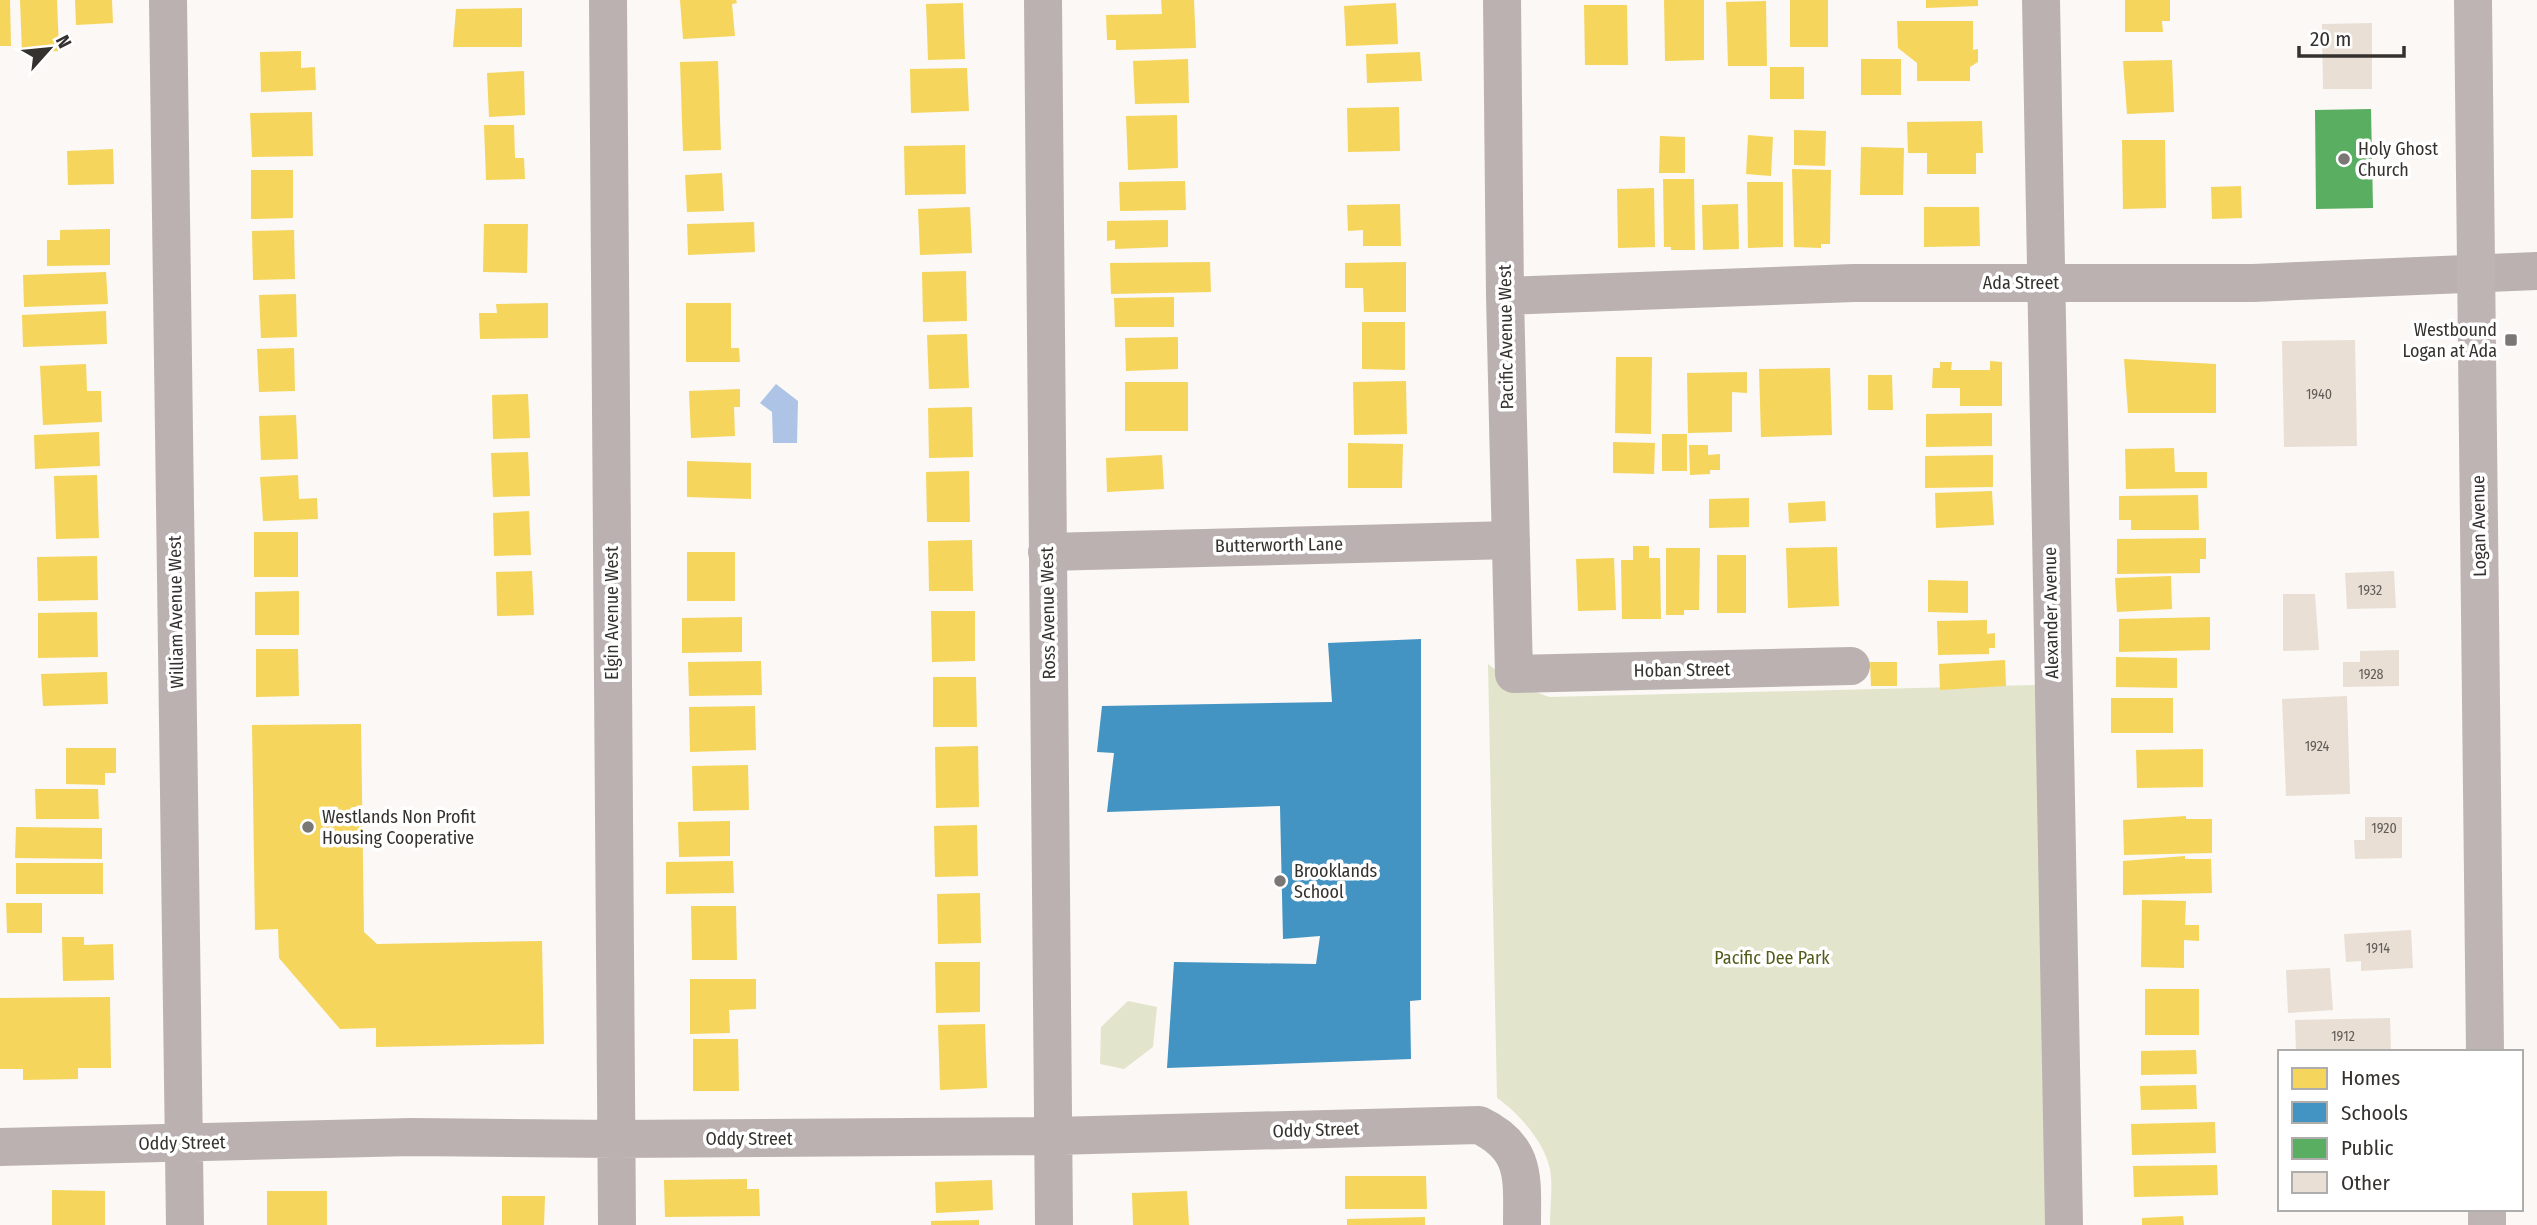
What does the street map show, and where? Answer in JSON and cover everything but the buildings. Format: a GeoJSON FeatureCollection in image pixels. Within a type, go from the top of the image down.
{"type":"FeatureCollection","features":[{"type":"Feature","properties":{"kind":"main road","name":"Logan Avenue"},"geometry":{"type":"LineString","coordinates":[[2473,0],[2485,1050]]}},
{"type":"Feature","properties":{"kind":"street","name":"William Avenue West"},"geometry":{"type":"LineString","coordinates":[[168,0],[185,1225]]}},
{"type":"Feature","properties":{"kind":"street","name":"Elgin Avenue West"},"geometry":{"type":"LineString","coordinates":[[608,0],[617,1225]]}},
{"type":"Feature","properties":{"kind":"street","name":"Ross Avenue West"},"geometry":{"type":"LineString","coordinates":[[1043,0],[1054,1225]]}},
{"type":"Feature","properties":{"kind":"street","name":"Pacific Avenue West"},"geometry":{"type":"LineString","coordinates":[[1502,0],[1505,296],[1514,674]]}},
{"type":"Feature","properties":{"kind":"street","name":"Alexander Avenue"},"geometry":{"type":"LineString","coordinates":[[2041,0],[2044,283],[2064,1225]]}},
{"type":"Feature","properties":{"kind":"street","name":"Ada Street"},"geometry":{"type":"LineString","coordinates":[[1505,296],[1854,283],[2253,283],[2537,271]]}},
{"type":"Feature","properties":{"kind":"street","name":"Butterworth Lane"},"geometry":{"type":"LineString","coordinates":[[1047,552],[1511,540]]}},
{"type":"Feature","properties":{"kind":"street","name":"Hoban Street"},"geometry":{"type":"LineString","coordinates":[[1514,674],[1851,666]]}},
{"type":"Feature","properties":{"kind":"street","name":"Oddy Street"},"geometry":{"type":"LineString","coordinates":[[0,1147],[412,1137],[616,1139],[1054,1136],[1479,1125],[1496,1133],[1509,1145],[1519,1163],[1522,1225]]}},
{"type":"Feature","properties":{"kind":"green space","name":"Pacific Dee Park"},"geometry":{"type":"Polygon","coordinates":[[[1488,664],[1512,683],[1549,697],[2039,685],[2046,1225],[1550,1225],[1551,1182],[1547,1159],[1530,1129],[1497,1098],[1488,664]]]}},
{"type":"Feature","properties":{"kind":"green space"},"geometry":{"type":"Polygon","coordinates":[[[1128,1001],[1157,1007],[1153,1047],[1124,1069],[1100,1064],[1101,1027],[1128,1001]]]}},
{"type":"Feature","properties":{"kind":"water"},"geometry":{"type":"Polygon","coordinates":[[[776,384],[798,401],[797,443],[773,443],[772,412],[760,403],[776,384]]]}},
{"type":"Feature","properties":{"kind":"place","name":"Holy Ghost Church"},"geometry":{"type":"Point","coordinates":[2344,159]}},
{"type":"Feature","properties":{"kind":"place","name":"Westbound Logan at Ada"},"geometry":{"type":"Point","coordinates":[2511,340]}},
{"type":"Feature","properties":{"kind":"place","name":"Westlands Non Profit Housing Cooperative"},"geometry":{"type":"Point","coordinates":[308,827]}},
{"type":"Feature","properties":{"kind":"place","name":"Brooklands School"},"geometry":{"type":"Point","coordinates":[1280,881]}}]}
